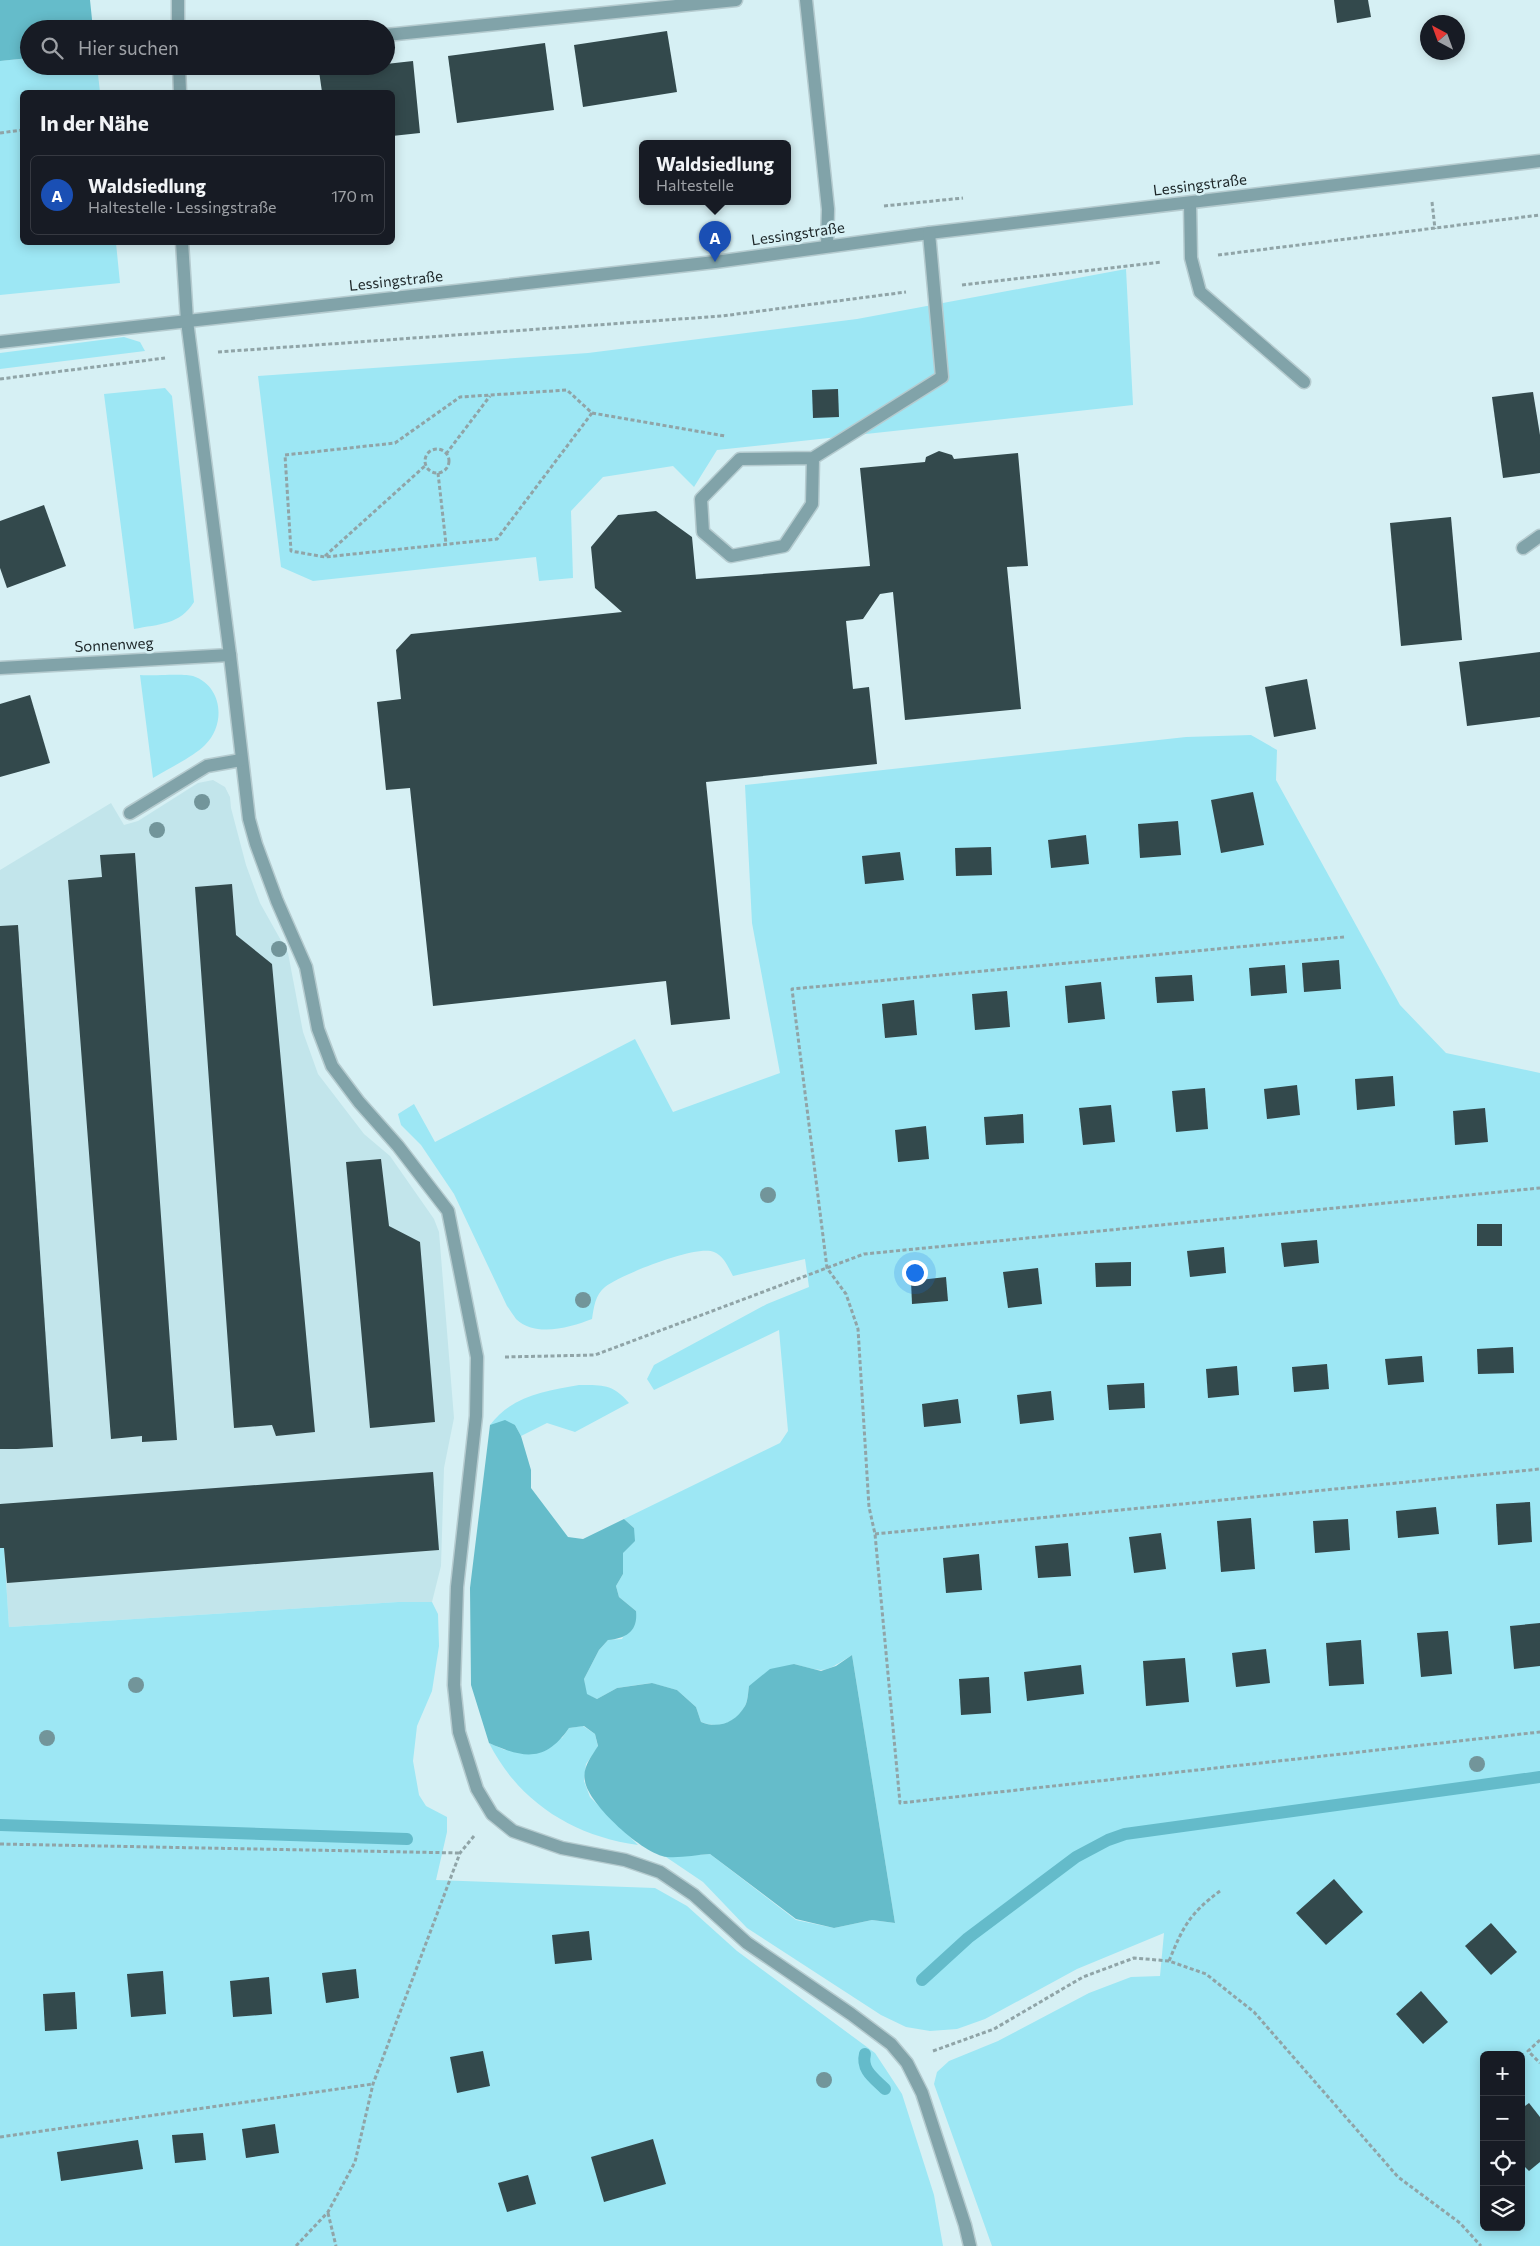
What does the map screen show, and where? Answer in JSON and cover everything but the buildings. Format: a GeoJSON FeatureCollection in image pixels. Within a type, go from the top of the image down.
{"type":"FeatureCollection","features":[{"type":"Feature","properties":{"kind":"street"},"geometry":{"type":"LineString","coordinates":[[178,0],[178,20]]}},
{"type":"Feature","properties":{"kind":"street"},"geometry":{"type":"LineString","coordinates":[[395,34],[736,0]]}},
{"type":"Feature","properties":{"kind":"street"},"geometry":{"type":"LineString","coordinates":[[806,0],[828,210],[826,246]]}},
{"type":"Feature","properties":{"kind":"street"},"geometry":{"type":"LineString","coordinates":[[179,75],[180,90]]}},
{"type":"Feature","properties":{"kind":"street","name":"Lessingstraße"},"geometry":{"type":"LineString","coordinates":[[0,342],[715,262],[929,233],[1540,161]]}},
{"type":"Feature","properties":{"kind":"street"},"geometry":{"type":"LineString","coordinates":[[1190,203],[1191,258],[1200,292],[1304,382]]}},
{"type":"Feature","properties":{"kind":"street"},"geometry":{"type":"LineString","coordinates":[[813,458],[812,504],[784,546],[732,556],[704,532],[701,499],[740,460],[813,458],[942,377],[929,233]]}},
{"type":"Feature","properties":{"kind":"street"},"geometry":{"type":"LineString","coordinates":[[182,245],[186,322],[230,656],[241,760],[253,835],[277,900],[306,967],[318,1029],[332,1066],[359,1102],[398,1146],[448,1211],[477,1357],[476,1416],[457,1587],[454,1685],[460,1732],[477,1789],[492,1814],[513,1831],[562,1848],[625,1860],[660,1872],[694,1895],[747,1943],[851,2014],[891,2044],[908,2063],[922,2093],[965,2225],[970,2246]]}},
{"type":"Feature","properties":{"kind":"street"},"geometry":{"type":"LineString","coordinates":[[1523,548],[1540,536]]}},
{"type":"Feature","properties":{"kind":"street","name":"Sonnenweg"},"geometry":{"type":"LineString","coordinates":[[0,668],[230,656]]}},
{"type":"Feature","properties":{"kind":"street"},"geometry":{"type":"LineString","coordinates":[[130,813],[207,766],[241,760]]}},
{"type":"Feature","properties":{"kind":"path"},"geometry":{"type":"LineString","coordinates":[[0,133],[20,130]]}},
{"type":"Feature","properties":{"kind":"path"},"geometry":{"type":"LineString","coordinates":[[0,379],[191,354],[722,316],[1540,216]]}},
{"type":"Feature","properties":{"kind":"path"},"geometry":{"type":"LineString","coordinates":[[592,413],[496,540],[325,557],[291,551],[284,455],[396,443],[460,397],[567,390],[592,413],[724,434],[740,460]]}},
{"type":"Feature","properties":{"kind":"path"},"geometry":{"type":"LineString","coordinates":[[446,454],[490,395]]}},
{"type":"Feature","properties":{"kind":"path"},"geometry":{"type":"LineString","coordinates":[[434,449],[444,450],[450,458],[448,467],[441,474],[432,473],[426,465],[426,456],[434,449]]}},
{"type":"Feature","properties":{"kind":"path"},"geometry":{"type":"LineString","coordinates":[[325,557],[426,465]]}},
{"type":"Feature","properties":{"kind":"path"},"geometry":{"type":"LineString","coordinates":[[438,473],[446,544]]}},
{"type":"Feature","properties":{"kind":"path"},"geometry":{"type":"LineString","coordinates":[[1344,937],[792,989],[826,1268],[846,1294],[858,1329],[869,1507],[874,1534],[900,1803],[1540,1732]]}},
{"type":"Feature","properties":{"kind":"path"},"geometry":{"type":"LineString","coordinates":[[477,1357],[595,1355],[864,1254],[1540,1188]]}},
{"type":"Feature","properties":{"kind":"path"},"geometry":{"type":"LineString","coordinates":[[874,1534],[1540,1469]]}},
{"type":"Feature","properties":{"kind":"path"},"geometry":{"type":"LineString","coordinates":[[296,2246],[328,2212],[354,2162],[373,2084],[460,1853],[492,1814]]}},
{"type":"Feature","properties":{"kind":"path"},"geometry":{"type":"LineString","coordinates":[[0,1844],[460,1853]]}},
{"type":"Feature","properties":{"kind":"path"},"geometry":{"type":"LineString","coordinates":[[1169,1961],[1182,1931],[1199,1907],[1220,1891]]}},
{"type":"Feature","properties":{"kind":"path"},"geometry":{"type":"LineString","coordinates":[[908,2063],[994,2028],[1083,1977],[1134,1958],[1169,1961],[1206,1974],[1254,2012],[1398,2177],[1460,2223],[1481,2246]]}},
{"type":"Feature","properties":{"kind":"path"},"geometry":{"type":"LineString","coordinates":[[1540,2040],[1528,2051],[1540,2063]]}},
{"type":"Feature","properties":{"kind":"path"},"geometry":{"type":"LineString","coordinates":[[0,2137],[373,2084]]}},
{"type":"Feature","properties":{"kind":"path"},"geometry":{"type":"LineString","coordinates":[[328,2212],[336,2246]]}},
{"type":"Feature","properties":{"kind":"shaded area"},"geometry":{"type":"Polygon","coordinates":[[[0,0],[90,0],[92,20],[20,20],[20,59],[0,61],[0,0]]]}},
{"type":"Feature","properties":{"kind":"shaded area"},"geometry":{"type":"Polygon","coordinates":[[[20,59],[20,75],[98,75],[100,90],[20,90],[20,245],[116,245],[120,283],[0,295],[0,61],[20,59]]]}},
{"type":"Feature","properties":{"kind":"shaded area"},"geometry":{"type":"Polygon","coordinates":[[[1126,269],[1133,405],[717,450],[694,487],[673,466],[603,477],[571,511],[573,578],[539,581],[536,557],[313,581],[281,567],[258,376],[588,353],[857,319],[1126,269]]]}},
{"type":"Feature","properties":{"kind":"shaded area"},"geometry":{"type":"Polygon","coordinates":[[[124,337],[140,342],[145,351],[0,369],[0,353],[124,337]]]}},
{"type":"Feature","properties":{"kind":"shaded area"},"geometry":{"type":"Polygon","coordinates":[[[165,388],[172,396],[194,602],[188,610],[175,619],[134,629],[104,394],[165,388]]]}},
{"type":"Feature","properties":{"kind":"shaded area"},"geometry":{"type":"Polygon","coordinates":[[[140,675],[193,676],[203,681],[210,688],[216,697],[218,707],[216,727],[212,737],[205,745],[153,778],[140,675]]]}},
{"type":"Feature","properties":{"kind":"shaded area"},"geometry":{"type":"Polygon","coordinates":[[[1251,735],[1277,750],[1276,780],[1400,1005],[1446,1053],[1540,1073],[1540,2246],[992,2246],[934,2084],[937,2072],[949,2061],[998,2041],[1089,1993],[1131,1977],[1160,1976],[1164,1933],[1077,1969],[985,2019],[957,2029],[930,2031],[906,2027],[881,2015],[747,1928],[703,1882],[666,1857],[710,1854],[796,1920],[834,1928],[872,1920],[895,1923],[852,1655],[824,1670],[794,1664],[749,1686],[747,1702],[741,1712],[731,1721],[720,1725],[701,1722],[696,1707],[677,1690],[651,1683],[617,1688],[597,1699],[586,1694],[584,1679],[599,1650],[608,1640],[622,1639],[636,1611],[619,1597],[616,1586],[623,1574],[623,1553],[634,1528],[624,1519],[780,1443],[788,1431],[779,1330],[654,1390],[647,1379],[654,1365],[767,1304],[809,1287],[805,1259],[733,1276],[723,1259],[714,1252],[692,1252],[626,1275],[605,1287],[597,1297],[592,1319],[564,1328],[554,1329],[533,1328],[524,1325],[516,1319],[507,1306],[454,1194],[421,1145],[401,1125],[398,1114],[414,1104],[435,1142],[635,1039],[673,1112],[780,1073],[752,923],[745,785],[1186,737],[1251,735]]]}},
{"type":"Feature","properties":{"kind":"shaded area"},"geometry":{"type":"Polygon","coordinates":[[[213,780],[225,787],[230,797],[231,808],[246,865],[260,903],[288,953],[303,1032],[318,1074],[364,1134],[390,1156],[434,1219],[439,1232],[454,1418],[444,1468],[441,1566],[432,1602],[398,1602],[9,1627],[4,1548],[0,1548],[0,870],[111,803],[124,825],[138,821],[198,783],[213,780]]]}},
{"type":"Feature","properties":{"kind":"shaded area"},"geometry":{"type":"Polygon","coordinates":[[[579,1385],[607,1387],[618,1392],[629,1403],[575,1432],[547,1423],[521,1436],[515,1425],[490,1425],[508,1407],[530,1396],[579,1385]]]}},
{"type":"Feature","properties":{"kind":"shaded area"},"geometry":{"type":"Polygon","coordinates":[[[505,1420],[515,1425],[521,1436],[531,1470],[531,1488],[568,1537],[583,1539],[624,1519],[634,1528],[635,1541],[623,1553],[623,1574],[616,1586],[619,1597],[636,1611],[635,1624],[626,1635],[608,1640],[599,1650],[584,1679],[587,1694],[597,1699],[617,1688],[652,1683],[677,1690],[696,1707],[701,1722],[714,1725],[726,1723],[741,1712],[747,1702],[749,1686],[770,1669],[794,1664],[821,1671],[836,1666],[852,1655],[895,1923],[872,1920],[834,1928],[796,1919],[710,1854],[667,1857],[645,1848],[606,1815],[588,1791],[584,1776],[588,1763],[598,1746],[595,1734],[584,1726],[569,1728],[551,1747],[533,1754],[512,1752],[489,1743],[471,1685],[470,1588],[490,1425],[505,1420]]]}},
{"type":"Feature","properties":{"kind":"shaded area"},"geometry":{"type":"Polygon","coordinates":[[[0,1548],[4,1548],[9,1627],[398,1602],[432,1602],[438,1614],[439,1646],[432,1691],[417,1726],[413,1761],[419,1795],[426,1806],[447,1817],[447,1832],[436,1880],[655,1888],[687,1906],[737,1951],[875,2053],[902,2094],[934,2195],[943,2246],[0,2246],[0,1548]]]}},
{"type":"Feature","properties":{"kind":"shaded area"},"geometry":{"type":"Polygon","coordinates":[[[583,1726],[595,1734],[598,1747],[586,1764],[584,1781],[590,1797],[638,1845],[592,1834],[550,1813],[516,1783],[501,1764],[489,1743],[505,1750],[562,1738],[569,1728],[583,1726]]]}},
{"type":"Feature","properties":{"kind":"waterway"},"geometry":{"type":"LineString","coordinates":[[922,1980],[968,1938],[1076,1857],[1108,1840],[1125,1834],[1540,1777]]}},
{"type":"Feature","properties":{"kind":"waterway"},"geometry":{"type":"LineString","coordinates":[[0,1825],[407,1839]]}},
{"type":"Feature","properties":{"kind":"waterway"},"geometry":{"type":"LineString","coordinates":[[865,2054],[864,2060],[867,2069],[885,2089]]}},
{"type":"Feature","properties":{"kind":"place","name":"Waldsiedlung"},"geometry":{"type":"Point","coordinates":[715,262]}}]}
